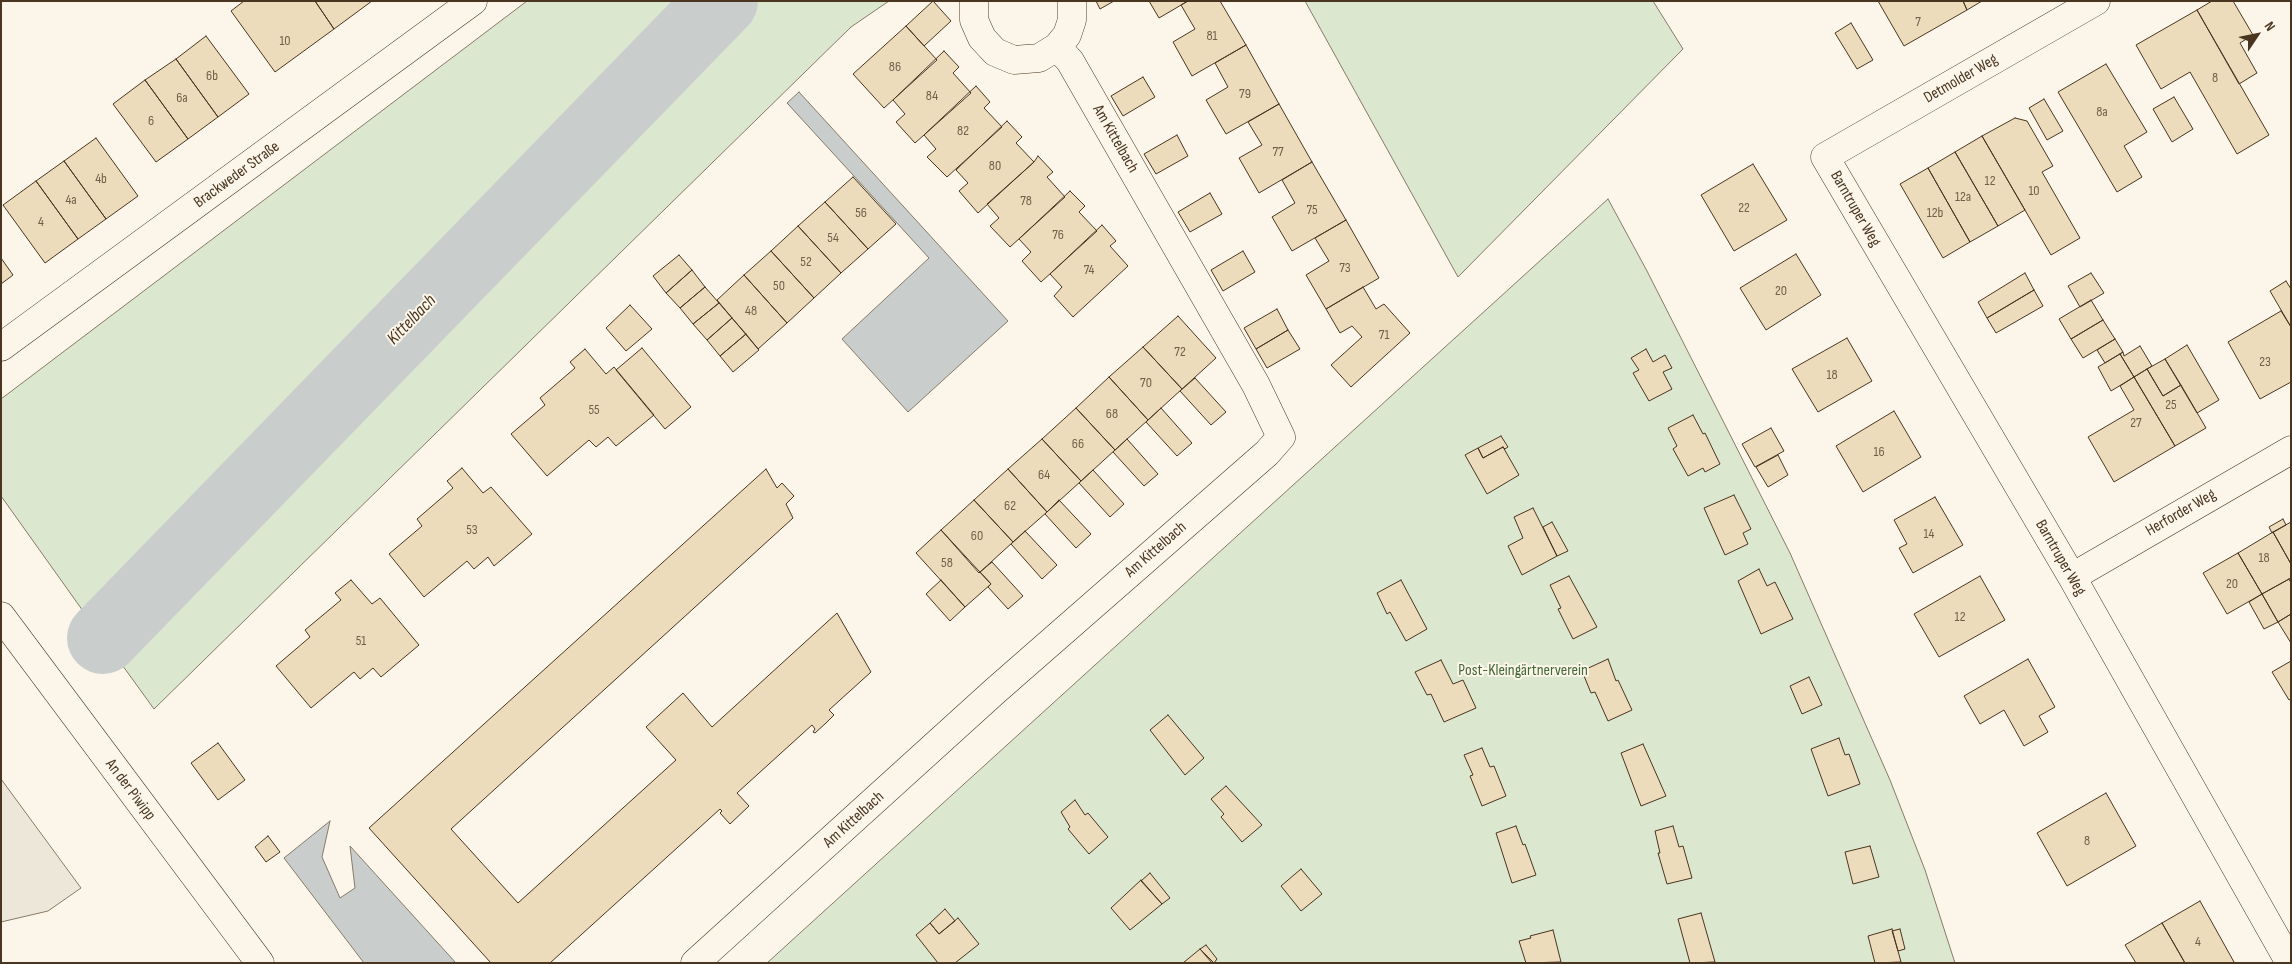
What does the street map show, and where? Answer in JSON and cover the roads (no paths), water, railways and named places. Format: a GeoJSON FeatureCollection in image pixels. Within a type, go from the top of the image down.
{"type":"FeatureCollection","features":[{"type":"Feature","properties":{"kind":"street","name":"Brackweder Straße"},"geometry":{"type":"LineString","coordinates":[[1,347],[473,1]]}},
{"type":"Feature","properties":{"kind":"street"},"geometry":{"type":"LineString","coordinates":[[974,1],[974,20],[982,38],[995,52],[1014,60],[1039,58],[1057,47],[1067,35],[1072,20],[1072,1]]}},
{"type":"Feature","properties":{"kind":"street","name":"Detmolder Weg"},"geometry":{"type":"LineString","coordinates":[[1825,157],[2096,1]]}},
{"type":"Feature","properties":{"kind":"street","name":"Am Kittelbach"},"geometry":{"type":"LineString","coordinates":[[695,963],[995,691],[1260,459],[1281,438],[1256,385],[1085,86],[1070,61],[1057,47]]}},
{"type":"Feature","properties":{"kind":"street","name":"Barntruper Weg"},"geometry":{"type":"LineString","coordinates":[[1825,157],[2072,577],[2290,963]]}},
{"type":"Feature","properties":{"kind":"street","name":"Herforder Weg"},"geometry":{"type":"LineString","coordinates":[[2072,577],[2291,450]]}},
{"type":"Feature","properties":{"kind":"street","name":"An der Piwipp"},"geometry":{"type":"LineString","coordinates":[[1,616],[260,963]]}},
{"type":"Feature","properties":{"kind":"waterway","name":"Kittelbach"},"geometry":{"type":"LineString","coordinates":[[103,638],[722,1]]}},
{"type":"Feature","properties":{"kind":"park label","name":"Post-Kleingärtnerverein"},"geometry":{"type":"Point","coordinates":[1523,671]}}]}
